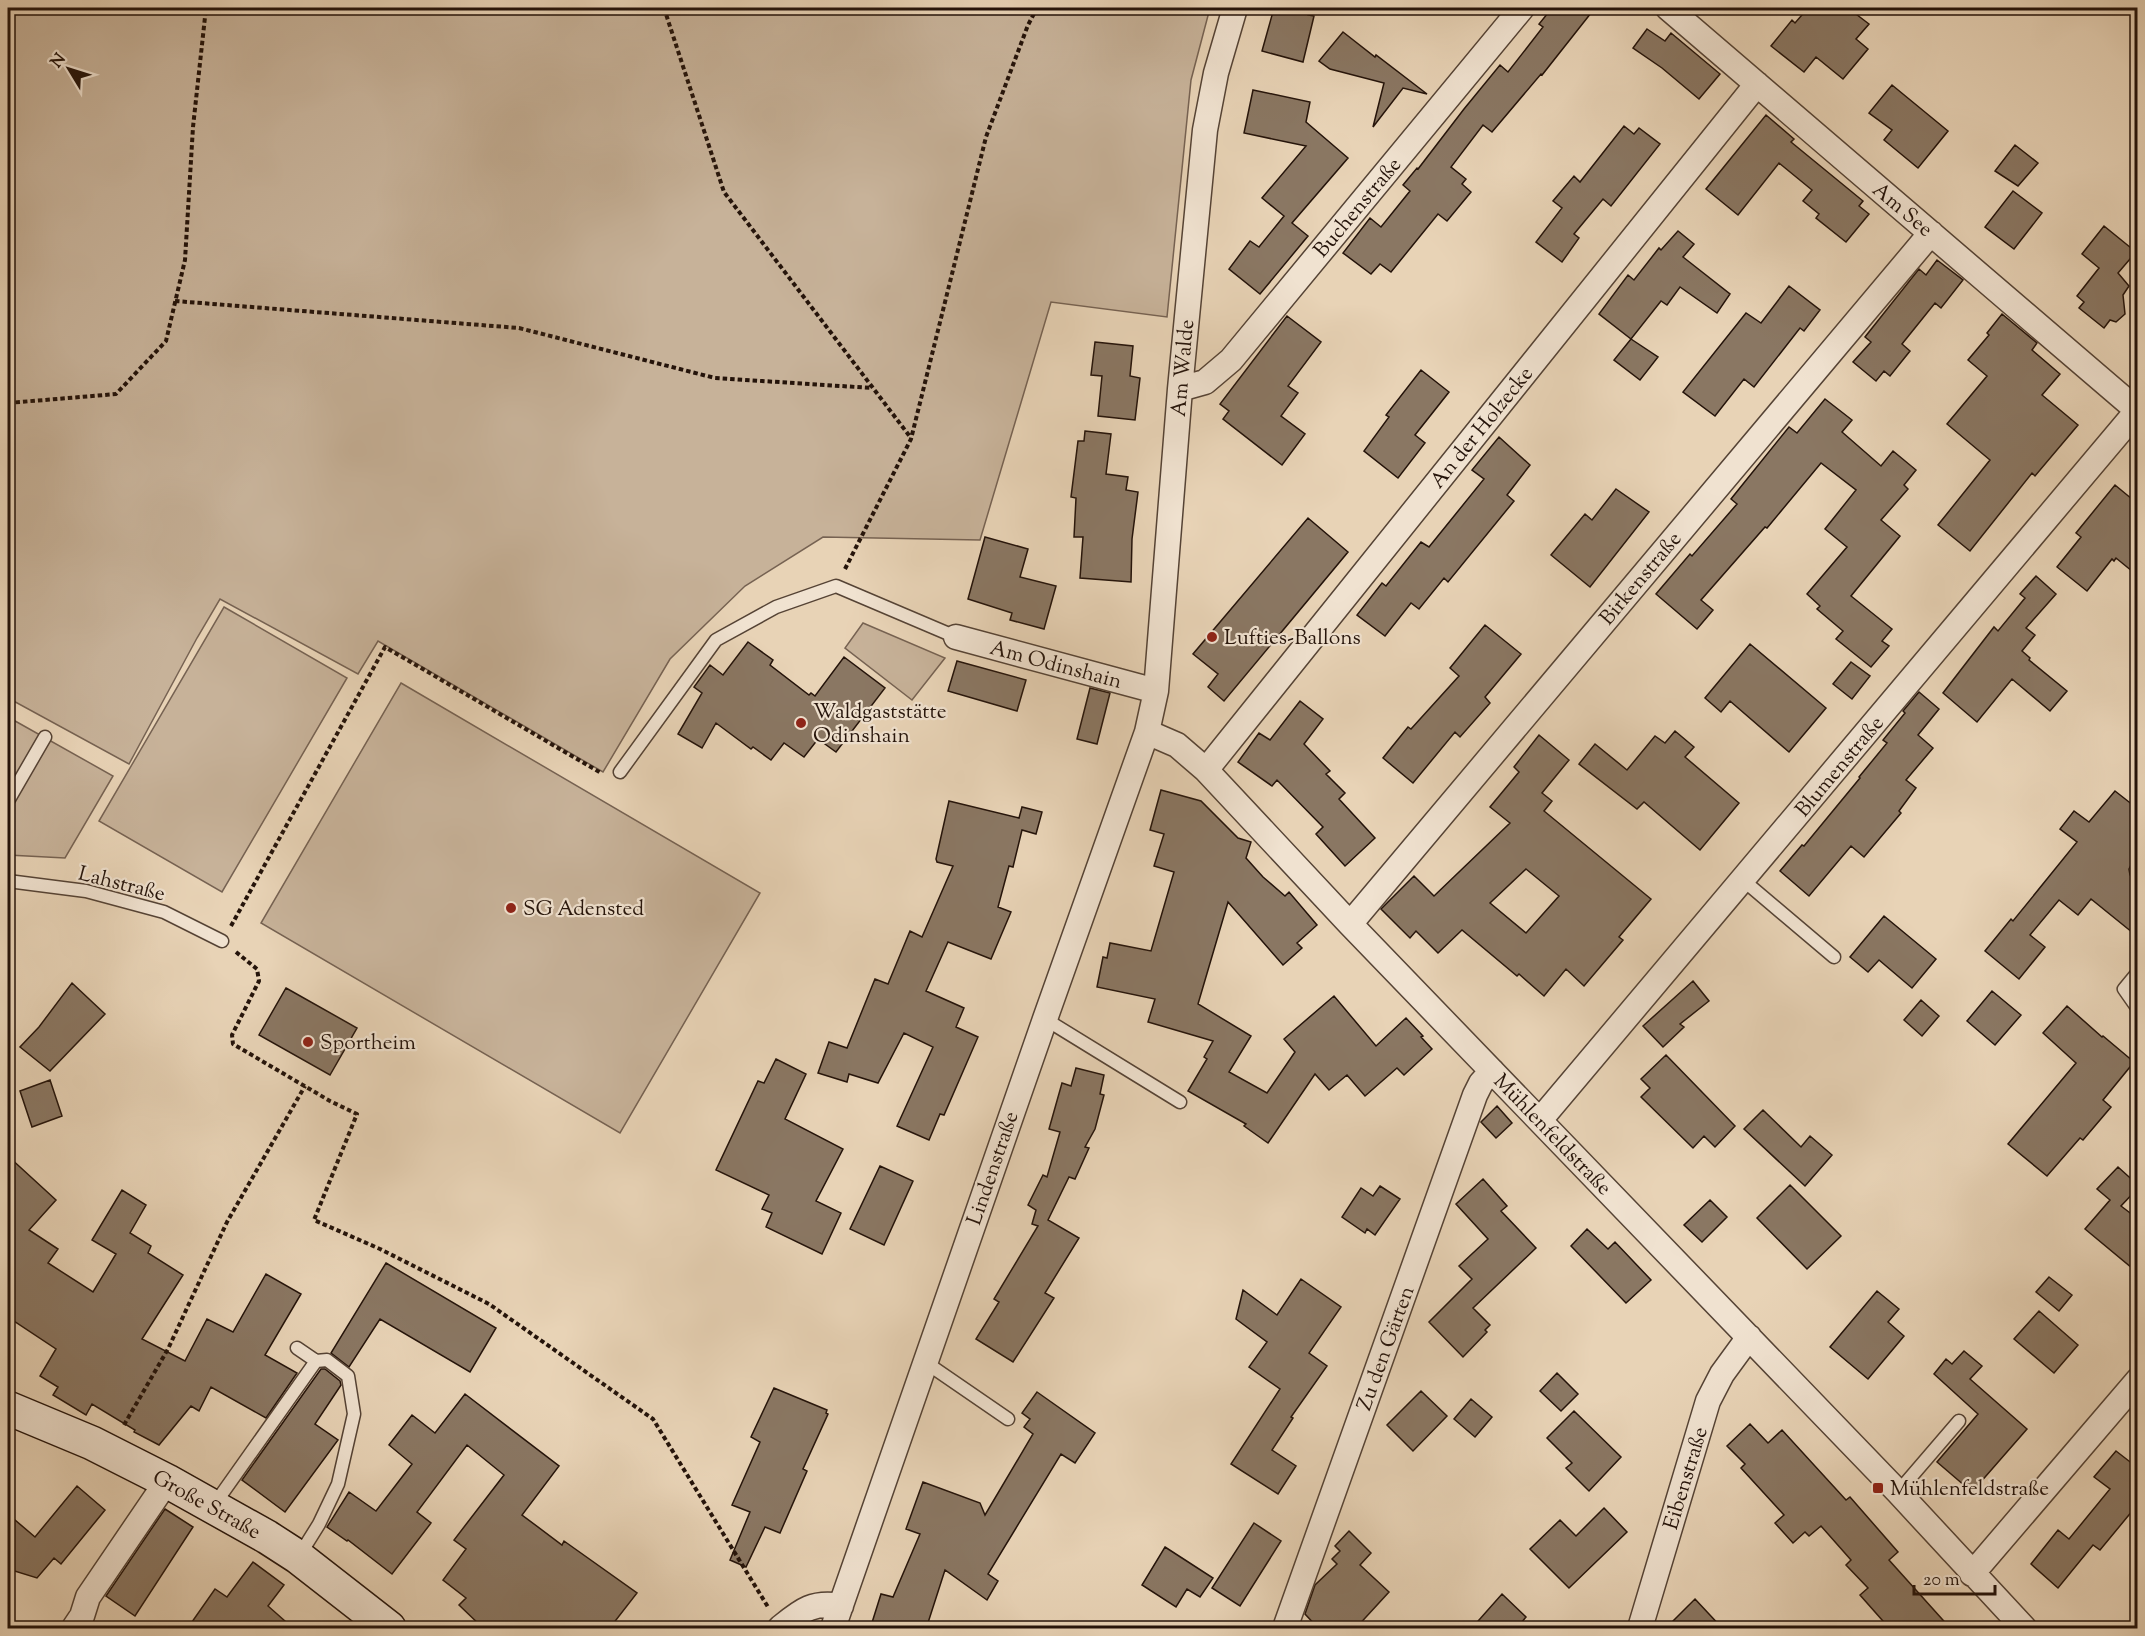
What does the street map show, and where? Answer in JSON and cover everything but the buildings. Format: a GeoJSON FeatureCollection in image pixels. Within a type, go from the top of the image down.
{"type":"FeatureCollection","features":[{"type":"Feature","properties":{"kind":"main road","name":"Große Straße"},"geometry":{"type":"LineString","coordinates":[[8,1408],[109,1452],[167,1481],[267,1537],[298,1557],[388,1629]]}},
{"type":"Feature","properties":{"kind":"street","name":"Am Walde"},"geometry":{"type":"LineString","coordinates":[[1147,732],[1156,691],[1180,389],[1205,130],[1216,73],[1235,8]]}},
{"type":"Feature","properties":{"kind":"street","name":"Buchenstraße"},"geometry":{"type":"LineString","coordinates":[[1180,389],[1205,382],[1231,360],[1522,8]]}},
{"type":"Feature","properties":{"kind":"street","name":"Am See"},"geometry":{"type":"LineString","coordinates":[[1668,8],[2137,411]]}},
{"type":"Feature","properties":{"kind":"street","name":"An der Holzecke"},"geometry":{"type":"LineString","coordinates":[[1206,770],[1757,84]]}},
{"type":"Feature","properties":{"kind":"street","name":"Birkenstraße"},"geometry":{"type":"LineString","coordinates":[[1350,924],[1931,233]]}},
{"type":"Feature","properties":{"kind":"street","name":"Blumenstraße"},"geometry":{"type":"LineString","coordinates":[[1540,1120],[2137,411]]}},
{"type":"Feature","properties":{"kind":"street","name":"Am Odinshain"},"geometry":{"type":"LineString","coordinates":[[956,637],[1156,691]]}},
{"type":"Feature","properties":{"kind":"street","name":"Mühlenfeldstraße"},"geometry":{"type":"LineString","coordinates":[[1147,732],[1177,745],[1206,770],[1350,924],[1898,1492],[2024,1629]]}},
{"type":"Feature","properties":{"kind":"street","name":"Lindenstraße"},"geometry":{"type":"LineString","coordinates":[[833,1629],[1147,732]]}},
{"type":"Feature","properties":{"kind":"street","name":"Zu den Gärten"},"geometry":{"type":"LineString","coordinates":[[1285,1629],[1475,1095],[1481,1083],[1492,1071]]}},
{"type":"Feature","properties":{"kind":"street","name":"Eibenstraße"},"geometry":{"type":"LineString","coordinates":[[1640,1629],[1708,1401],[1722,1374],[1749,1337]]}},
{"type":"Feature","properties":{"kind":"street"},"geometry":{"type":"LineString","coordinates":[[1972,1574],[2134,1392]]}},
{"type":"Feature","properties":{"kind":"street"},"geometry":{"type":"LineString","coordinates":[[74,1629],[82,1616],[88,1597],[167,1481]]}},
{"type":"Feature","properties":{"kind":"street"},"geometry":{"type":"LineString","coordinates":[[789,1625],[805,1609],[814,1605],[841,1606]]}},
{"type":"Feature","properties":{"kind":"lane"},"geometry":{"type":"LineString","coordinates":[[620,772],[716,640],[776,607],[836,586],[956,637]]}},
{"type":"Feature","properties":{"kind":"lane"},"geometry":{"type":"LineString","coordinates":[[8,801],[45,737]]}},
{"type":"Feature","properties":{"kind":"lane"},"geometry":{"type":"LineString","coordinates":[[1743,880],[1834,957]]}},
{"type":"Feature","properties":{"kind":"lane","name":"Lahstraße"},"geometry":{"type":"LineString","coordinates":[[8,881],[86,891],[164,912],[222,941]]}},
{"type":"Feature","properties":{"kind":"lane"},"geometry":{"type":"LineString","coordinates":[[2138,972],[2124,989],[2138,1009]]}},
{"type":"Feature","properties":{"kind":"lane"},"geometry":{"type":"LineString","coordinates":[[1045,1018],[1180,1102]]}},
{"type":"Feature","properties":{"kind":"lane"},"geometry":{"type":"LineString","coordinates":[[297,1348],[316,1361],[327,1360],[348,1376],[354,1414],[338,1484],[319,1524],[298,1557]]}},
{"type":"Feature","properties":{"kind":"lane"},"geometry":{"type":"LineString","coordinates":[[213,1506],[316,1361]]}},
{"type":"Feature","properties":{"kind":"lane"},"geometry":{"type":"LineString","coordinates":[[925,1362],[1008,1419]]}},
{"type":"Feature","properties":{"kind":"lane"},"geometry":{"type":"LineString","coordinates":[[1898,1492],[1959,1421]]}},
{"type":"Feature","properties":{"kind":"path"},"geometry":{"type":"LineString","coordinates":[[8,403],[116,393],[166,341],[185,260],[193,128],[206,8]]}},
{"type":"Feature","properties":{"kind":"path"},"geometry":{"type":"LineString","coordinates":[[664,8],[724,192],[911,439]]}},
{"type":"Feature","properties":{"kind":"path"},"geometry":{"type":"LineString","coordinates":[[836,586],[911,439],[986,137],[1028,25],[1038,8]]}},
{"type":"Feature","properties":{"kind":"path"},"geometry":{"type":"LineString","coordinates":[[176,301],[519,327],[715,378],[872,388]]}},
{"type":"Feature","properties":{"kind":"path"},"geometry":{"type":"LineString","coordinates":[[620,772],[608,777],[385,647],[222,941],[256,969],[259,981],[232,1035],[233,1044],[357,1114],[314,1220],[380,1249],[489,1304],[653,1419],[768,1608]]}},
{"type":"Feature","properties":{"kind":"path"},"geometry":{"type":"LineString","coordinates":[[109,1452],[168,1348],[227,1222],[305,1086]]}},
{"type":"Feature","properties":{"kind":"shaded area"},"geometry":{"type":"Polygon","coordinates":[[[8,8],[1210,8],[1191,80],[1167,317],[1051,302],[980,540],[823,537],[745,586],[670,659],[603,772],[378,641],[358,674],[220,599],[129,764],[8,698],[8,8]]]}},
{"type":"Feature","properties":{"kind":"shaded area"},"geometry":{"type":"Polygon","coordinates":[[[224,607],[347,678],[222,892],[99,821],[224,607]]]}},
{"type":"Feature","properties":{"kind":"shaded area"},"geometry":{"type":"Polygon","coordinates":[[[863,623],[945,658],[912,700],[845,648],[863,623]]]}},
{"type":"Feature","properties":{"kind":"shaded area","name":"SG Adensted"},"geometry":{"type":"Polygon","coordinates":[[[401,683],[760,893],[620,1133],[261,923],[401,683]]]}},
{"type":"Feature","properties":{"kind":"shaded area"},"geometry":{"type":"Polygon","coordinates":[[[8,717],[113,776],[65,858],[8,855],[8,717]]]}},
{"type":"Feature","properties":{"kind":"place","name":"Lufties-Ballons"},"geometry":{"type":"Point","coordinates":[1212,637]}},
{"type":"Feature","properties":{"kind":"place","name":"Waldgaststätte Odinshain"},"geometry":{"type":"Point","coordinates":[801,723]}},
{"type":"Feature","properties":{"kind":"place","name":"SG Adensted"},"geometry":{"type":"Point","coordinates":[511,908]}},
{"type":"Feature","properties":{"kind":"place","name":"Sportheim"},"geometry":{"type":"Point","coordinates":[308,1042]}},
{"type":"Feature","properties":{"kind":"place","name":"Mühlenfeldstraße"},"geometry":{"type":"Point","coordinates":[1878,1488]}}]}
